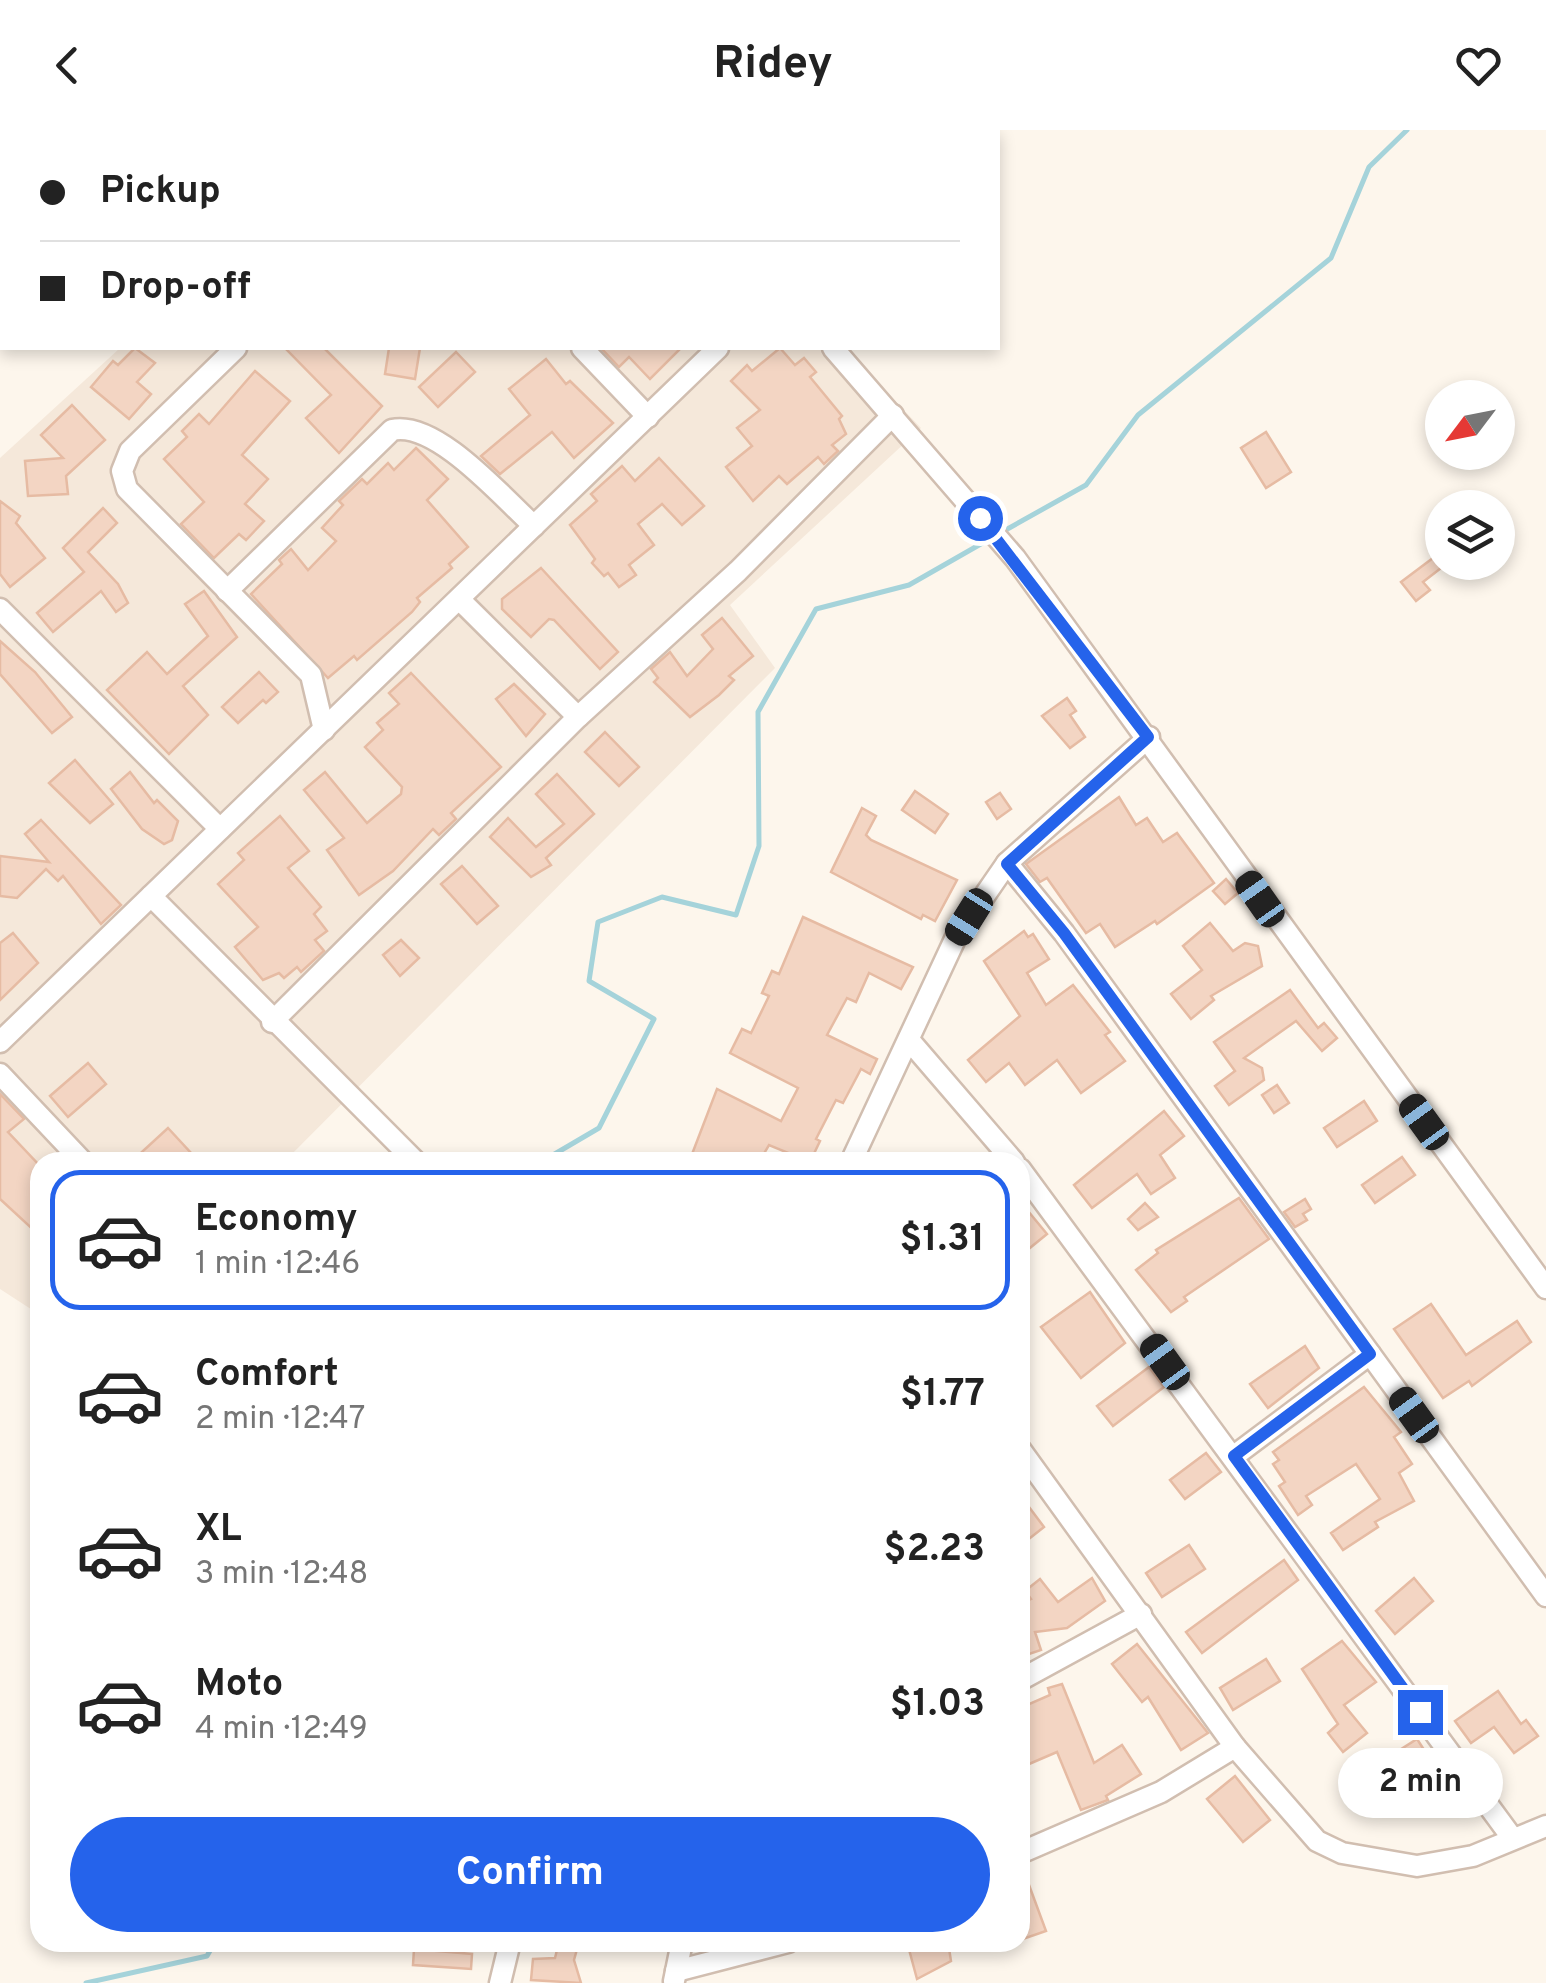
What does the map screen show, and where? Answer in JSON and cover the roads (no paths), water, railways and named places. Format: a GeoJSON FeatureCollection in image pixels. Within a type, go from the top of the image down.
{"type":"FeatureCollection","features":[{"type":"Feature","properties":{"kind":"street"},"geometry":{"type":"LineString","coordinates":[[234,350],[130,450],[122,471],[126,489],[311,675],[324,730]]}},
{"type":"Feature","properties":{"kind":"street"},"geometry":{"type":"LineString","coordinates":[[584,350],[648,417]]}},
{"type":"Feature","properties":{"kind":"street"},"geometry":{"type":"LineString","coordinates":[[4,1030],[324,730],[716,350]]}},
{"type":"Feature","properties":{"kind":"street"},"geometry":{"type":"LineString","coordinates":[[835,350],[1015,558],[1546,1288]]}},
{"type":"Feature","properties":{"kind":"street"},"geometry":{"type":"LineString","coordinates":[[272,1022],[578,717],[738,571],[893,415]]}},
{"type":"Feature","properties":{"kind":"street"},"geometry":{"type":"LineString","coordinates":[[228,591],[392,430],[406,427],[434,438],[534,526]]}},
{"type":"Feature","properties":{"kind":"street"},"geometry":{"type":"LineString","coordinates":[[459,599],[578,717]]}},
{"type":"Feature","properties":{"kind":"street"},"geometry":{"type":"LineString","coordinates":[[0,610],[220,829]]}},
{"type":"Feature","properties":{"kind":"street"},"geometry":{"type":"LineString","coordinates":[[857,1152],[956,938],[1007,864],[1148,737]]}},
{"type":"Feature","properties":{"kind":"street"},"geometry":{"type":"LineString","coordinates":[[1007,864],[1075,948],[1546,1596]]}},
{"type":"Feature","properties":{"kind":"street"},"geometry":{"type":"LineString","coordinates":[[150,896],[406,1152]]}},
{"type":"Feature","properties":{"kind":"street"},"geometry":{"type":"LineString","coordinates":[[909,1040],[1005,1152]]}},
{"type":"Feature","properties":{"kind":"street"},"geometry":{"type":"LineString","coordinates":[[0,1074],[74,1152]]}},
{"type":"Feature","properties":{"kind":"street"},"geometry":{"type":"LineString","coordinates":[[1030,1182],[1513,1839]]}},
{"type":"Feature","properties":{"kind":"street"},"geometry":{"type":"LineString","coordinates":[[1234,1456],[1370,1354]]}},
{"type":"Feature","properties":{"kind":"street"},"geometry":{"type":"LineString","coordinates":[[1030,1464],[1235,1747],[1306,1830],[1327,1848],[1418,1866],[1473,1856],[1546,1826]]}},
{"type":"Feature","properties":{"kind":"street"},"geometry":{"type":"LineString","coordinates":[[1030,1674],[1140,1614]]}},
{"type":"Feature","properties":{"kind":"street"},"geometry":{"type":"LineString","coordinates":[[1030,1849],[1161,1792],[1235,1747]]}},
{"type":"Feature","properties":{"kind":"street"},"geometry":{"type":"LineString","coordinates":[[500,1983],[508,1952]]}},
{"type":"Feature","properties":{"kind":"street"},"geometry":{"type":"LineString","coordinates":[[680,1952],[674,1977],[755,1952]]}},
{"type":"Feature","properties":{"kind":"waterway"},"geometry":{"type":"LineString","coordinates":[[1002,532],[1086,485],[1138,415],[1331,258],[1369,167],[1407,130]]}},
{"type":"Feature","properties":{"kind":"waterway"},"geometry":{"type":"LineString","coordinates":[[558,1152],[599,1128],[654,1019],[589,981],[598,922],[662,897],[736,915],[759,846],[758,712],[816,609],[909,585],[993,537]]}},
{"type":"Feature","properties":{"kind":"waterway"},"geometry":{"type":"LineString","coordinates":[[86,1983],[207,1956],[209,1952]]}}]}
